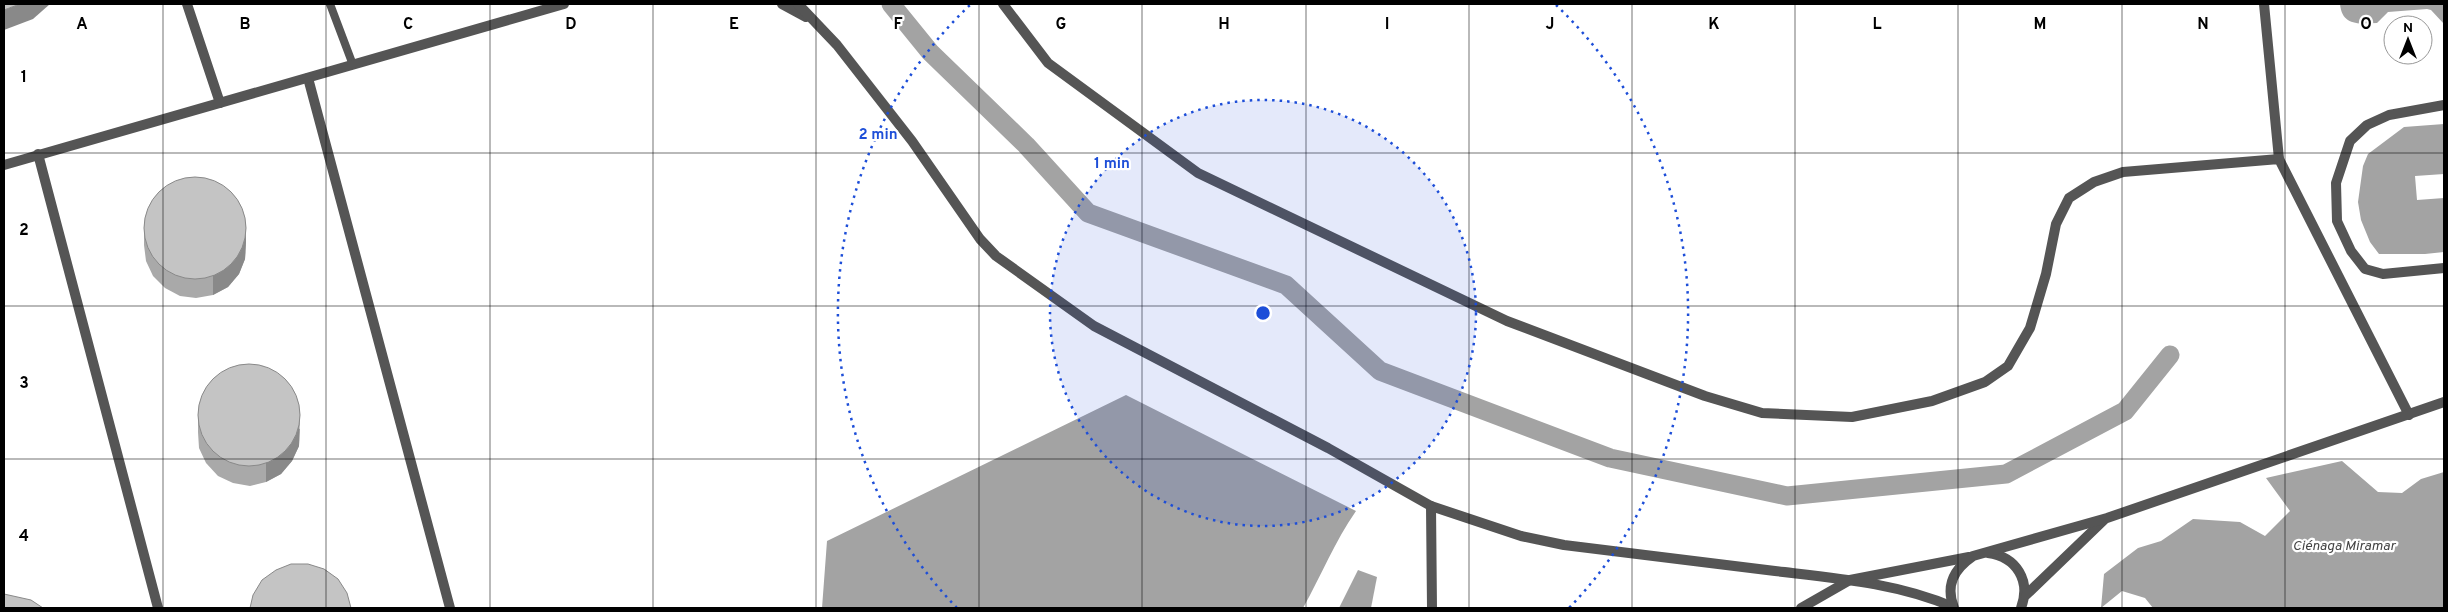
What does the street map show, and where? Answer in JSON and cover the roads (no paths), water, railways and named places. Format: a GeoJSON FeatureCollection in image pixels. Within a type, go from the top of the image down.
{"type":"FeatureCollection","features":[{"type":"Feature","properties":{"kind":"street"},"geometry":{"type":"LineString","coordinates":[[187,4],[220,103]]}},
{"type":"Feature","properties":{"kind":"street"},"geometry":{"type":"LineString","coordinates":[[4,165],[353,65],[541,7],[564,4]]}},
{"type":"Feature","properties":{"kind":"street"},"geometry":{"type":"LineString","coordinates":[[782,4],[815,22]]}},
{"type":"Feature","properties":{"kind":"street"},"geometry":{"type":"LineString","coordinates":[[798,4],[837,45],[912,141],[980,239],[996,256],[1094,326],[1328,448],[1431,506],[1522,536],[1564,545],[1850,580],[1935,599],[1954,608]]}},
{"type":"Feature","properties":{"kind":"street"},"geometry":{"type":"LineString","coordinates":[[1003,4],[1048,63],[1198,173],[1507,321],[1705,396],[1762,413],[1852,417],[1932,400],[1985,382],[2008,366],[2030,328],[2046,274],[2056,224],[2069,198],[2094,182],[2123,172],[2279,159]]}},
{"type":"Feature","properties":{"kind":"street"},"geometry":{"type":"LineString","coordinates":[[2264,4],[2279,159],[2409,415]]}},
{"type":"Feature","properties":{"kind":"street"},"geometry":{"type":"LineString","coordinates":[[308,78],[450,608]]}},
{"type":"Feature","properties":{"kind":"street"},"geometry":{"type":"LineString","coordinates":[[2444,106],[2390,115],[2367,125],[2350,142],[2336,183],[2338,221],[2351,251],[2365,268],[2383,274],[2444,268]]}},
{"type":"Feature","properties":{"kind":"street"},"geometry":{"type":"LineString","coordinates":[[38,154],[158,608]]}},
{"type":"Feature","properties":{"kind":"street"},"geometry":{"type":"LineString","coordinates":[[1954,608],[1950,592],[1952,577],[1961,565],[1973,556],[2107,518],[2444,402]]}},
{"type":"Feature","properties":{"kind":"street"},"geometry":{"type":"LineString","coordinates":[[1431,506],[1432,608]]}},
{"type":"Feature","properties":{"kind":"street"},"geometry":{"type":"LineString","coordinates":[[2026,595],[2107,518]]}},
{"type":"Feature","properties":{"kind":"street"},"geometry":{"type":"LineString","coordinates":[[1801,608],[1850,580],[1986,553],[1999,555],[2010,560],[2019,570],[2025,582],[2026,595],[2022,608]]}},
{"type":"Feature","properties":{"kind":"lane"},"geometry":{"type":"LineString","coordinates":[[330,4],[353,65]]}},
{"type":"Feature","properties":{"kind":"water"},"geometry":{"type":"Polygon","coordinates":[[[2340,4],[2444,4],[2444,24],[2431,10],[2427,9],[2388,12],[2377,23],[2364,24],[2348,20],[2341,11],[2340,4]]]}},
{"type":"Feature","properties":{"kind":"water"},"geometry":{"type":"Polygon","coordinates":[[[2444,124],[2444,174],[2415,176],[2417,200],[2444,198],[2444,252],[2379,254],[2370,242],[2361,220],[2358,202],[2363,166],[2368,154],[2404,127],[2444,124]]]}},
{"type":"Feature","properties":{"kind":"water"},"geometry":{"type":"Polygon","coordinates":[[[1126,395],[1356,511],[1348,522],[1303,608],[822,608],[827,541],[1126,395]]]}},
{"type":"Feature","properties":{"kind":"water","name":"Ciénaga Miramar"},"geometry":{"type":"Polygon","coordinates":[[[2342,461],[2378,492],[2402,493],[2421,479],[2444,472],[2444,608],[2153,608],[2145,598],[2122,591],[2101,608],[2104,574],[2138,548],[2161,541],[2193,519],[2240,522],[2265,536],[2290,511],[2266,478],[2342,461]]]}},
{"type":"Feature","properties":{"kind":"water"},"geometry":{"type":"Polygon","coordinates":[[[1358,570],[1377,577],[1371,608],[1339,608],[1358,570]]]}},
{"type":"Feature","properties":{"kind":"waterway"},"geometry":{"type":"LineString","coordinates":[[891,4],[930,52],[1026,145],[1088,213],[1286,285],[1380,371],[1610,458],[1787,496],[2006,474],[2125,411],[2170,355]]}}]}
